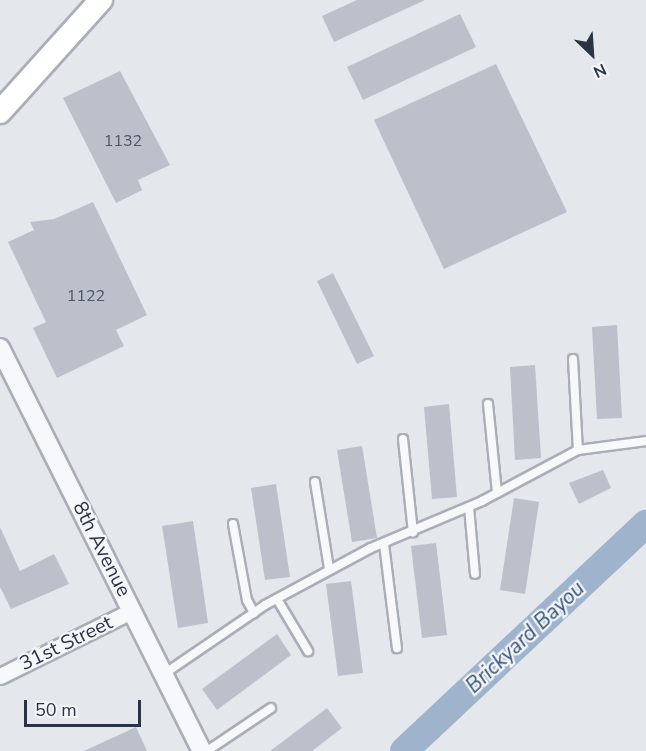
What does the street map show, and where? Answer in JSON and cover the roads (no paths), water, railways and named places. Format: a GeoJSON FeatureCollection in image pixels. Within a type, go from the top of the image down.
{"type":"FeatureCollection","features":[{"type":"Feature","properties":{"kind":"main road"},"geometry":{"type":"LineString","coordinates":[[0,112],[101,0]]}},
{"type":"Feature","properties":{"kind":"street","name":"8th Avenue"},"geometry":{"type":"LineString","coordinates":[[0,348],[6,371],[205,751]]}},
{"type":"Feature","properties":{"kind":"street","name":"31st Street"},"geometry":{"type":"LineString","coordinates":[[0,676],[133,610]]}},
{"type":"Feature","properties":{"kind":"lane"},"geometry":{"type":"LineString","coordinates":[[573,359],[578,450]]}},
{"type":"Feature","properties":{"kind":"lane"},"geometry":{"type":"LineString","coordinates":[[488,404],[497,493]]}},
{"type":"Feature","properties":{"kind":"lane"},"geometry":{"type":"LineString","coordinates":[[404,439],[412,532]]}},
{"type":"Feature","properties":{"kind":"lane"},"geometry":{"type":"LineString","coordinates":[[164,674],[254,613],[329,568],[469,507],[578,450],[646,441]]}},
{"type":"Feature","properties":{"kind":"lane"},"geometry":{"type":"LineString","coordinates":[[315,482],[329,568]]}},
{"type":"Feature","properties":{"kind":"lane"},"geometry":{"type":"LineString","coordinates":[[469,507],[475,574]]}},
{"type":"Feature","properties":{"kind":"lane"},"geometry":{"type":"LineString","coordinates":[[233,524],[247,600],[254,613]]}},
{"type":"Feature","properties":{"kind":"lane"},"geometry":{"type":"LineString","coordinates":[[384,544],[397,648]]}},
{"type":"Feature","properties":{"kind":"lane"},"geometry":{"type":"LineString","coordinates":[[277,599],[308,651]]}},
{"type":"Feature","properties":{"kind":"lane"},"geometry":{"type":"LineString","coordinates":[[205,751],[271,708]]}},
{"type":"Feature","properties":{"kind":"waterway","name":"Brickyard Bayou"},"geometry":{"type":"LineString","coordinates":[[404,751],[646,524]]}}]}
